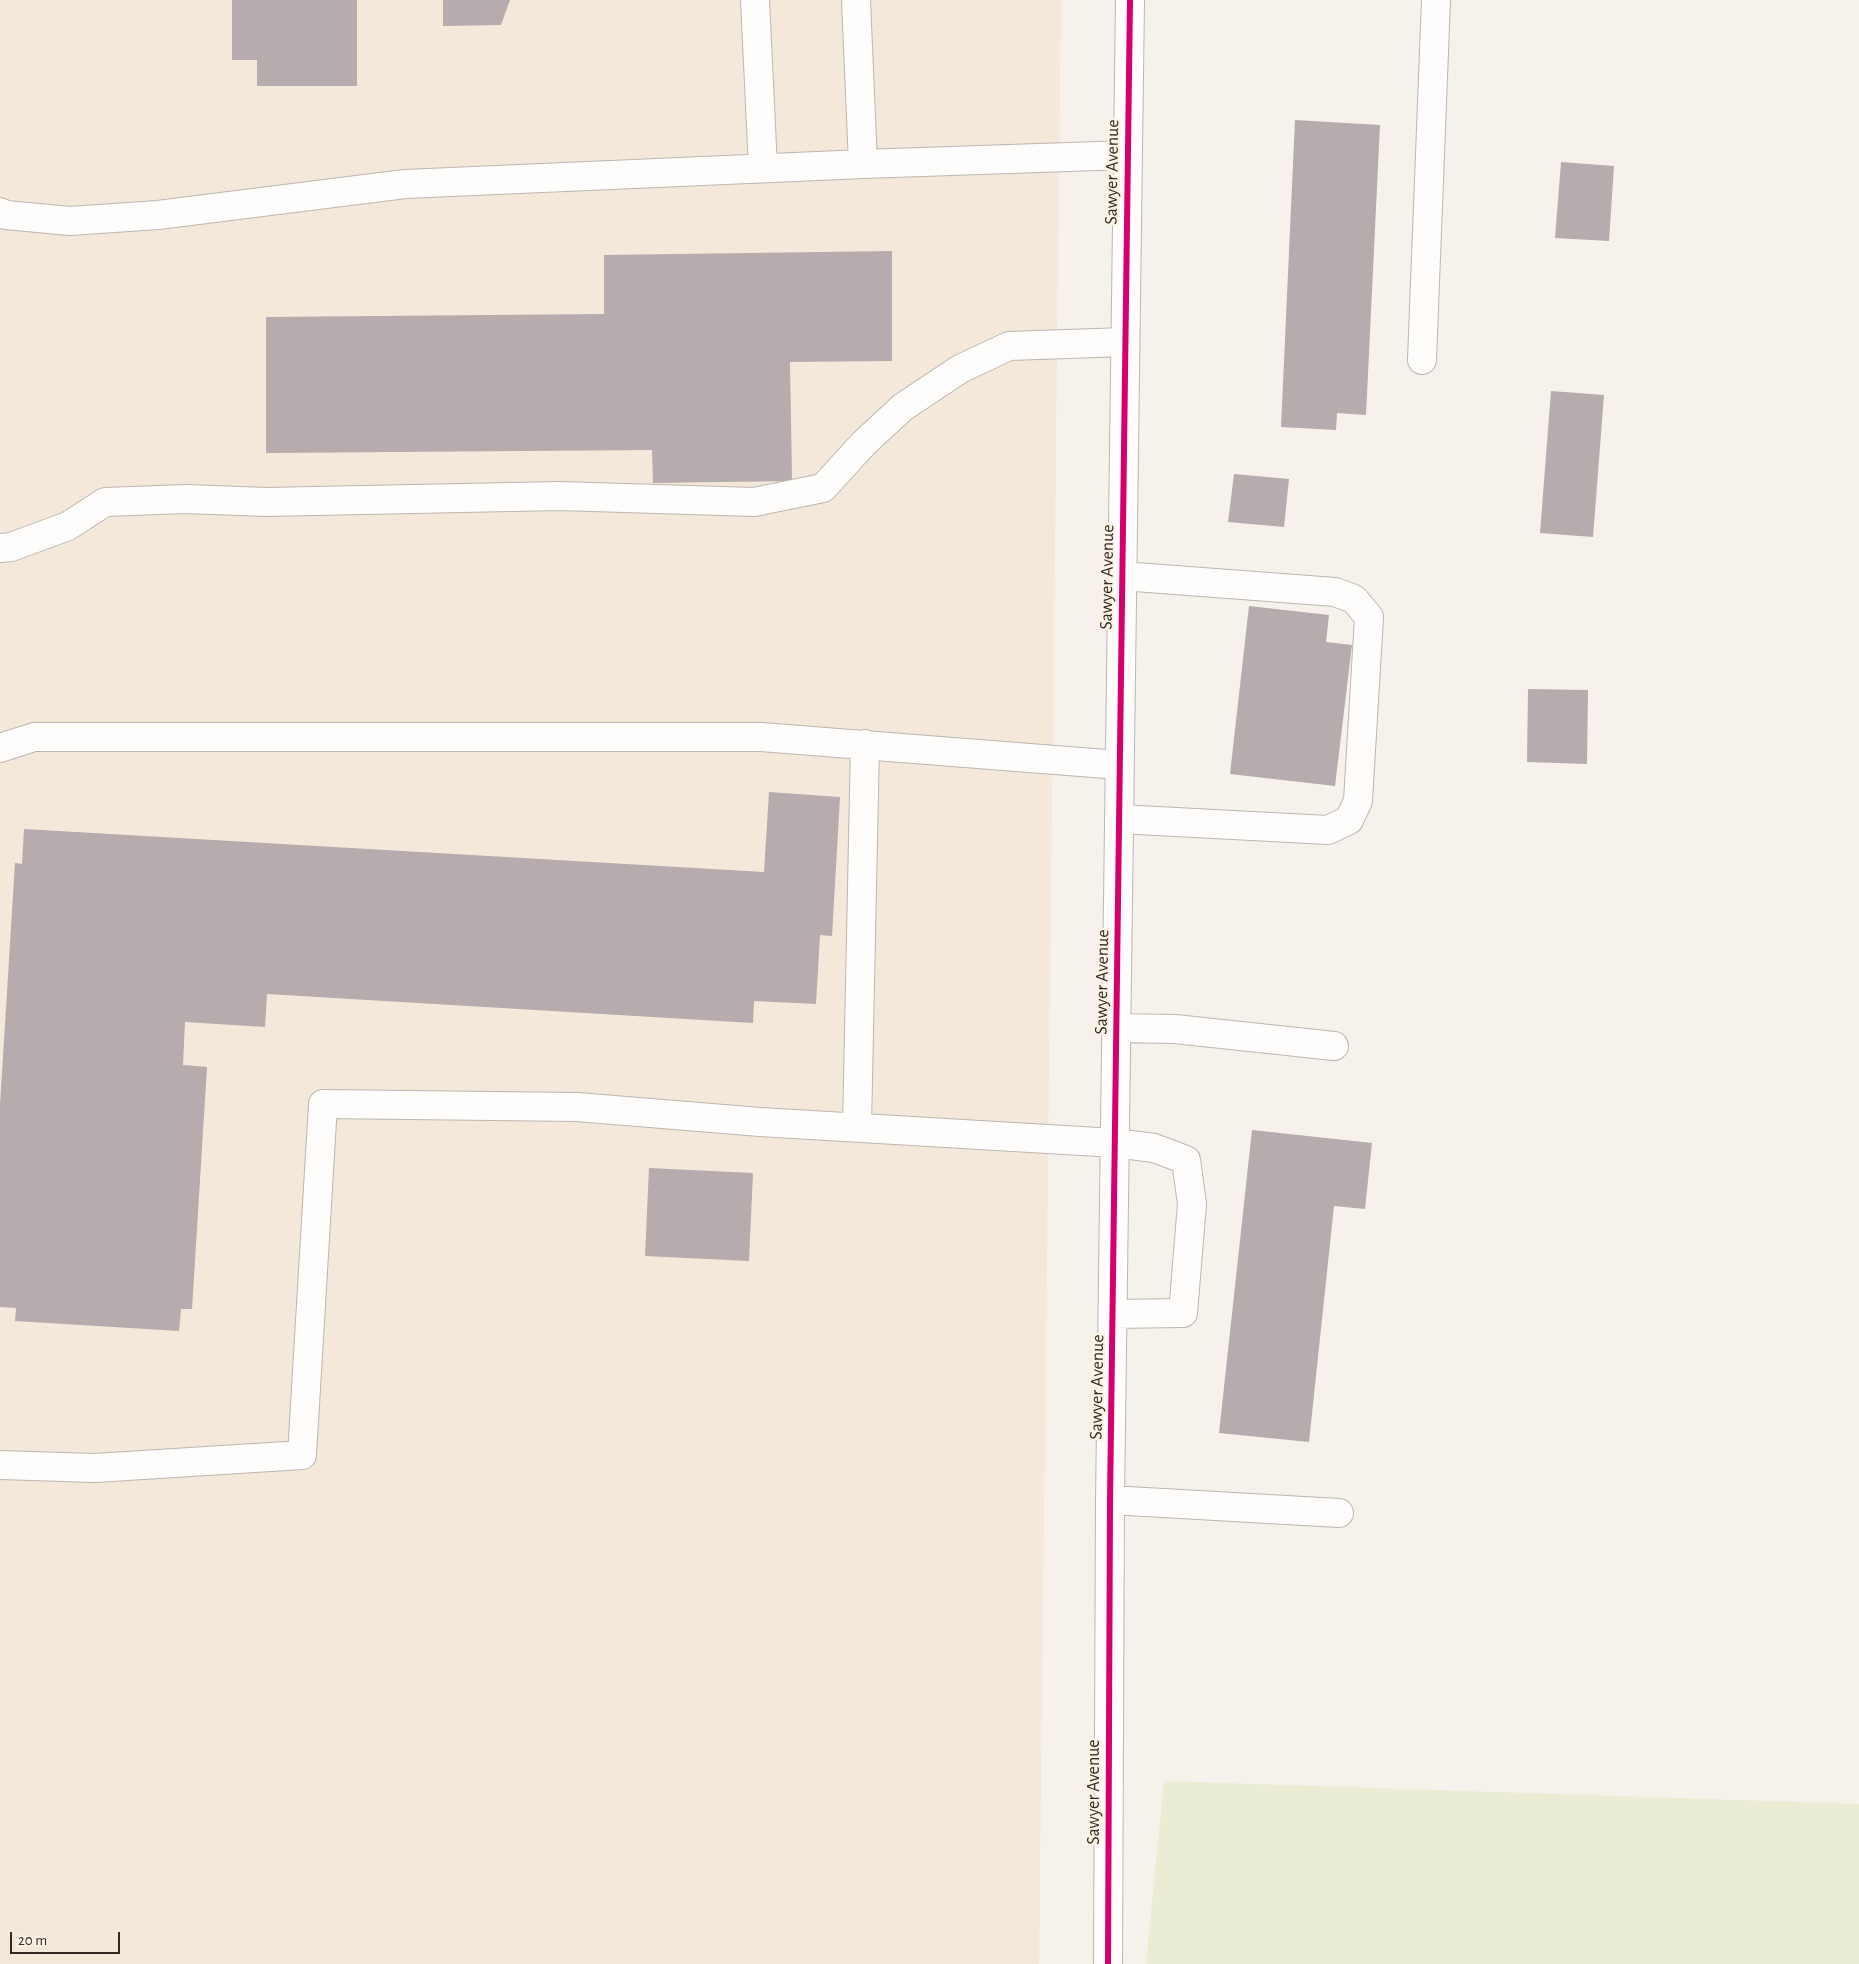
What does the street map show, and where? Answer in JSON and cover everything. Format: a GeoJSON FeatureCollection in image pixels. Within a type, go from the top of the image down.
{"type":"FeatureCollection","features":[{"type":"Feature","properties":{"kind":"street"},"geometry":{"type":"LineString","coordinates":[[754,0],[763,168]]}},
{"type":"Feature","properties":{"kind":"street"},"geometry":{"type":"LineString","coordinates":[[856,0],[862,164]]}},
{"type":"Feature","properties":{"kind":"street","name":"Sawyer Avenue"},"geometry":{"type":"LineString","coordinates":[[1108,1964],[1110,1500],[1130,0]]}},
{"type":"Feature","properties":{"kind":"street"},"geometry":{"type":"LineString","coordinates":[[1422,360],[1436,0]]}},
{"type":"Feature","properties":{"kind":"street"},"geometry":{"type":"LineString","coordinates":[[0,212],[6,215],[70,220],[158,215],[404,184],[862,164],[1127,155]]}},
{"type":"Feature","properties":{"kind":"street"},"geometry":{"type":"LineString","coordinates":[[0,548],[11,547],[68,526],[105,502],[186,499],[266,502],[560,496],[754,502],[822,488],[864,442],[903,407],[960,369],[1009,346],[1125,342]]}},
{"type":"Feature","properties":{"kind":"street"},"geometry":{"type":"LineString","coordinates":[[1119,820],[1328,830],[1348,820],[1358,801],[1369,617],[1354,599],[1335,592],[1122,576]]}},
{"type":"Feature","properties":{"kind":"street"},"geometry":{"type":"LineString","coordinates":[[0,748],[34,737],[761,737],[1119,765]]}},
{"type":"Feature","properties":{"kind":"street"},"geometry":{"type":"LineString","coordinates":[[856,1127],[865,744]]}},
{"type":"Feature","properties":{"kind":"street"},"geometry":{"type":"LineString","coordinates":[[1116,1028],[1175,1029],[1334,1046]]}},
{"type":"Feature","properties":{"kind":"street"},"geometry":{"type":"LineString","coordinates":[[0,1464],[95,1468],[302,1456],[323,1104],[577,1107],[1115,1143],[1154,1148],[1186,1160],[1192,1204],[1184,1313],[1113,1314]]}},
{"type":"Feature","properties":{"kind":"street"},"geometry":{"type":"LineString","coordinates":[[1110,1500],[1338,1513]]}},
{"type":"Feature","properties":{"kind":"shaded area"},"geometry":{"type":"Polygon","coordinates":[[[0,0],[1061,0],[1039,1964],[0,1964],[0,0]]]}},
{"type":"Feature","properties":{"kind":"green space"},"geometry":{"type":"Polygon","coordinates":[[[1164,1781],[1859,1804],[1859,1964],[1146,1964],[1164,1781]]]}},
{"type":"Feature","properties":{"kind":"building"},"geometry":{"type":"Polygon","coordinates":[[[232,0],[357,0],[357,86],[257,86],[257,60],[232,60],[232,0]]]}},
{"type":"Feature","properties":{"kind":"building"},"geometry":{"type":"Polygon","coordinates":[[[443,0],[510,0],[501,25],[443,26],[443,0]]]}},
{"type":"Feature","properties":{"kind":"building"},"geometry":{"type":"Polygon","coordinates":[[[1295,120],[1380,125],[1366,415],[1337,413],[1336,430],[1281,427],[1295,120]]]}},
{"type":"Feature","properties":{"kind":"building"},"geometry":{"type":"Polygon","coordinates":[[[1561,162],[1614,166],[1609,241],[1555,238],[1561,162]]]}},
{"type":"Feature","properties":{"kind":"building"},"geometry":{"type":"Polygon","coordinates":[[[892,251],[892,361],[790,362],[792,481],[653,483],[652,450],[266,453],[266,317],[604,314],[604,255],[892,251]]]}},
{"type":"Feature","properties":{"kind":"building"},"geometry":{"type":"Polygon","coordinates":[[[1551,391],[1604,395],[1593,537],[1540,533],[1551,391]]]}},
{"type":"Feature","properties":{"kind":"building"},"geometry":{"type":"Polygon","coordinates":[[[1234,474],[1289,479],[1284,527],[1228,522],[1234,474]]]}},
{"type":"Feature","properties":{"kind":"building"},"geometry":{"type":"Polygon","coordinates":[[[1249,606],[1329,615],[1326,642],[1352,645],[1335,786],[1230,774],[1249,606]]]}},
{"type":"Feature","properties":{"kind":"building"},"geometry":{"type":"Polygon","coordinates":[[[1528,689],[1588,690],[1587,764],[1527,762],[1528,689]]]}},
{"type":"Feature","properties":{"kind":"building"},"geometry":{"type":"Polygon","coordinates":[[[769,792],[840,797],[832,936],[820,935],[816,1004],[754,1001],[753,1023],[267,994],[265,1027],[185,1022],[183,1065],[207,1067],[192,1309],[181,1309],[179,1331],[15,1321],[16,1308],[0,1307],[0,1105],[15,863],[22,864],[24,829],[764,872],[769,792]]]}},
{"type":"Feature","properties":{"kind":"building"},"geometry":{"type":"Polygon","coordinates":[[[1252,1130],[1372,1143],[1365,1209],[1334,1206],[1309,1442],[1219,1433],[1252,1130]]]}},
{"type":"Feature","properties":{"kind":"building"},"geometry":{"type":"Polygon","coordinates":[[[649,1168],[753,1173],[749,1261],[645,1256],[649,1168]]]}},
{"type":"Feature","properties":{"kind":"cycle path"},"geometry":{"type":"LineString","coordinates":[[1108,1964],[1110,1500],[1130,0]]}}]}
